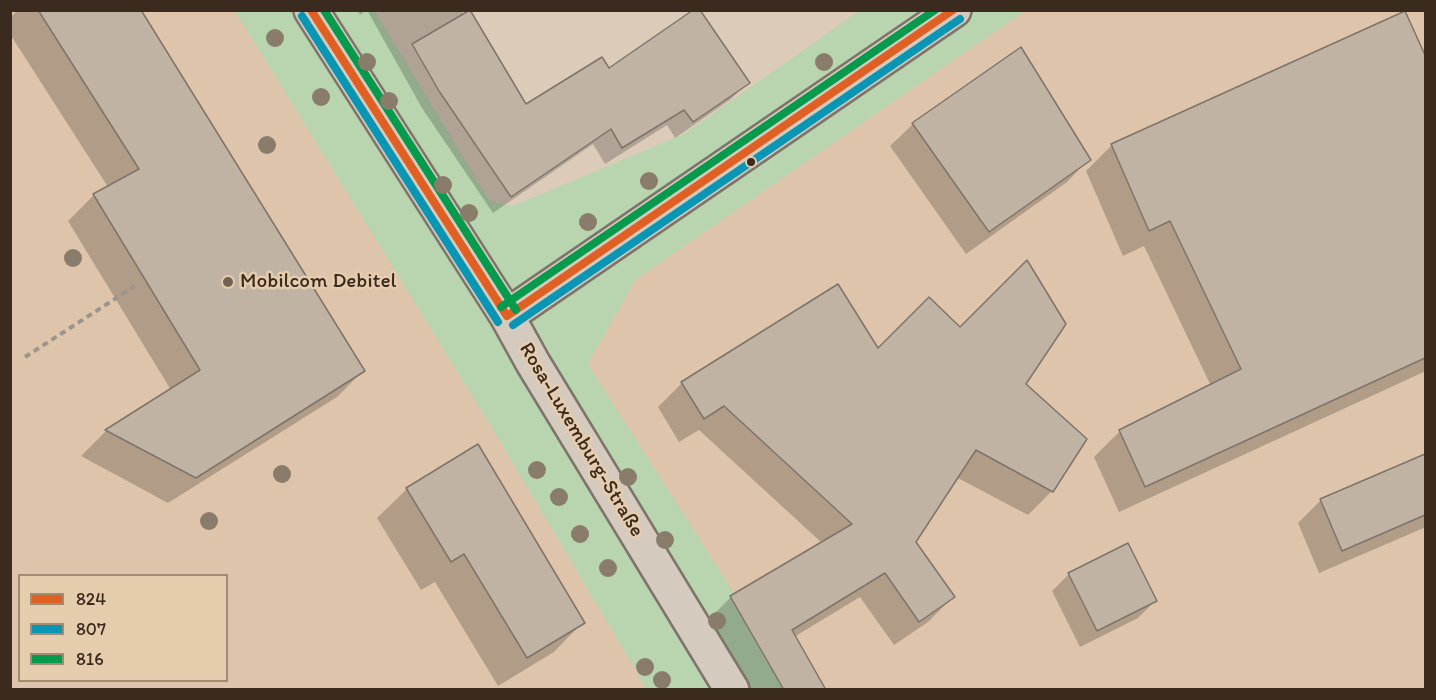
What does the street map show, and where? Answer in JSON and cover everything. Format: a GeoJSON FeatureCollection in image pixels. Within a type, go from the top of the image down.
{"type":"FeatureCollection","features":[{"type":"Feature","properties":{"kind":"main road","name":"Rosa-Luxemburg-Straße"},"geometry":{"type":"LineString","coordinates":[[311,10],[507,316],[533,363],[732,690]]}},
{"type":"Feature","properties":{"kind":"main road"},"geometry":{"type":"LineString","coordinates":[[507,316],[954,10]]}},
{"type":"Feature","properties":{"kind":"path"},"geometry":{"type":"LineString","coordinates":[[25,357],[135,286]]}},
{"type":"Feature","properties":{"kind":"shaded area"},"geometry":{"type":"Polygon","coordinates":[[[10,11],[235,11],[491,426],[647,689],[11,689],[10,11]]]}},
{"type":"Feature","properties":{"kind":"shaded area"},"geometry":{"type":"Polygon","coordinates":[[[1025,11],[1425,11],[1425,689],[795,689],[588,364],[635,280],[1025,11]]]}},
{"type":"Feature","properties":{"kind":"green space"},"geometry":{"type":"Polygon","coordinates":[[[235,11],[375,11],[490,201],[513,206],[684,134],[859,11],[1025,11],[635,280],[588,364],[795,689],[647,689],[491,426],[235,11]]]}},
{"type":"Feature","properties":{"kind":"building","name":"Mobilcom Debitel"},"geometry":{"type":"Polygon","coordinates":[[[38,10],[141,10],[365,371],[196,478],[105,430],[200,370],[93,194],[139,169],[38,10]]]}},
{"type":"Feature","properties":{"kind":"building"},"geometry":{"type":"Polygon","coordinates":[[[470,10],[526,104],[602,57],[609,68],[693,10],[700,10],[750,83],[693,122],[684,110],[622,148],[611,129],[511,197],[439,91],[412,44],[470,10]]]}},
{"type":"Feature","properties":{"kind":"building"},"geometry":{"type":"Polygon","coordinates":[[[1405,11],[1425,55],[1425,358],[1145,487],[1119,430],[1241,369],[1170,221],[1149,231],[1111,144],[1405,11]]]}},
{"type":"Feature","properties":{"kind":"building"},"geometry":{"type":"Polygon","coordinates":[[[1021,47],[1091,160],[989,232],[912,123],[1021,47]]]}},
{"type":"Feature","properties":{"kind":"building"},"geometry":{"type":"Polygon","coordinates":[[[1027,260],[1066,324],[1026,384],[1087,439],[1053,492],[976,450],[916,542],[955,597],[919,622],[885,573],[792,630],[826,690],[784,690],[730,596],[852,524],[724,406],[704,419],[681,382],[838,284],[878,348],[929,297],[960,327],[1027,260]]]}},
{"type":"Feature","properties":{"kind":"building"},"geometry":{"type":"Polygon","coordinates":[[[478,444],[585,623],[527,658],[464,554],[451,562],[406,488],[478,444]]]}},
{"type":"Feature","properties":{"kind":"building"},"geometry":{"type":"Polygon","coordinates":[[[1425,454],[1425,515],[1342,551],[1320,499],[1425,454]]]}},
{"type":"Feature","properties":{"kind":"building"},"geometry":{"type":"Polygon","coordinates":[[[1128,543],[1157,601],[1097,631],[1068,573],[1128,543]]]}},
{"type":"Feature","properties":{"kind":"transit line","name":"824"},"geometry":{"type":"LineString","coordinates":[[311,10],[507,316]]}},
{"type":"Feature","properties":{"kind":"transit line","name":"816"},"geometry":{"type":"LineString","coordinates":[[324,10],[516,310]]}},
{"type":"Feature","properties":{"kind":"transit line","name":"816"},"geometry":{"type":"LineString","coordinates":[[501,307],[935,10]]}},
{"type":"Feature","properties":{"kind":"transit line","name":"824"},"geometry":{"type":"LineString","coordinates":[[507,316],[953,10]]}},
{"type":"Feature","properties":{"kind":"transit line","name":"807"},"geometry":{"type":"LineString","coordinates":[[302,16],[498,322]]}},
{"type":"Feature","properties":{"kind":"transit line","name":"807"},"geometry":{"type":"LineString","coordinates":[[513,325],[960,19]]}},
{"type":"Feature","properties":{"kind":"place","name":"Mobilcom Debitel"},"geometry":{"type":"Point","coordinates":[228,282]}}]}
